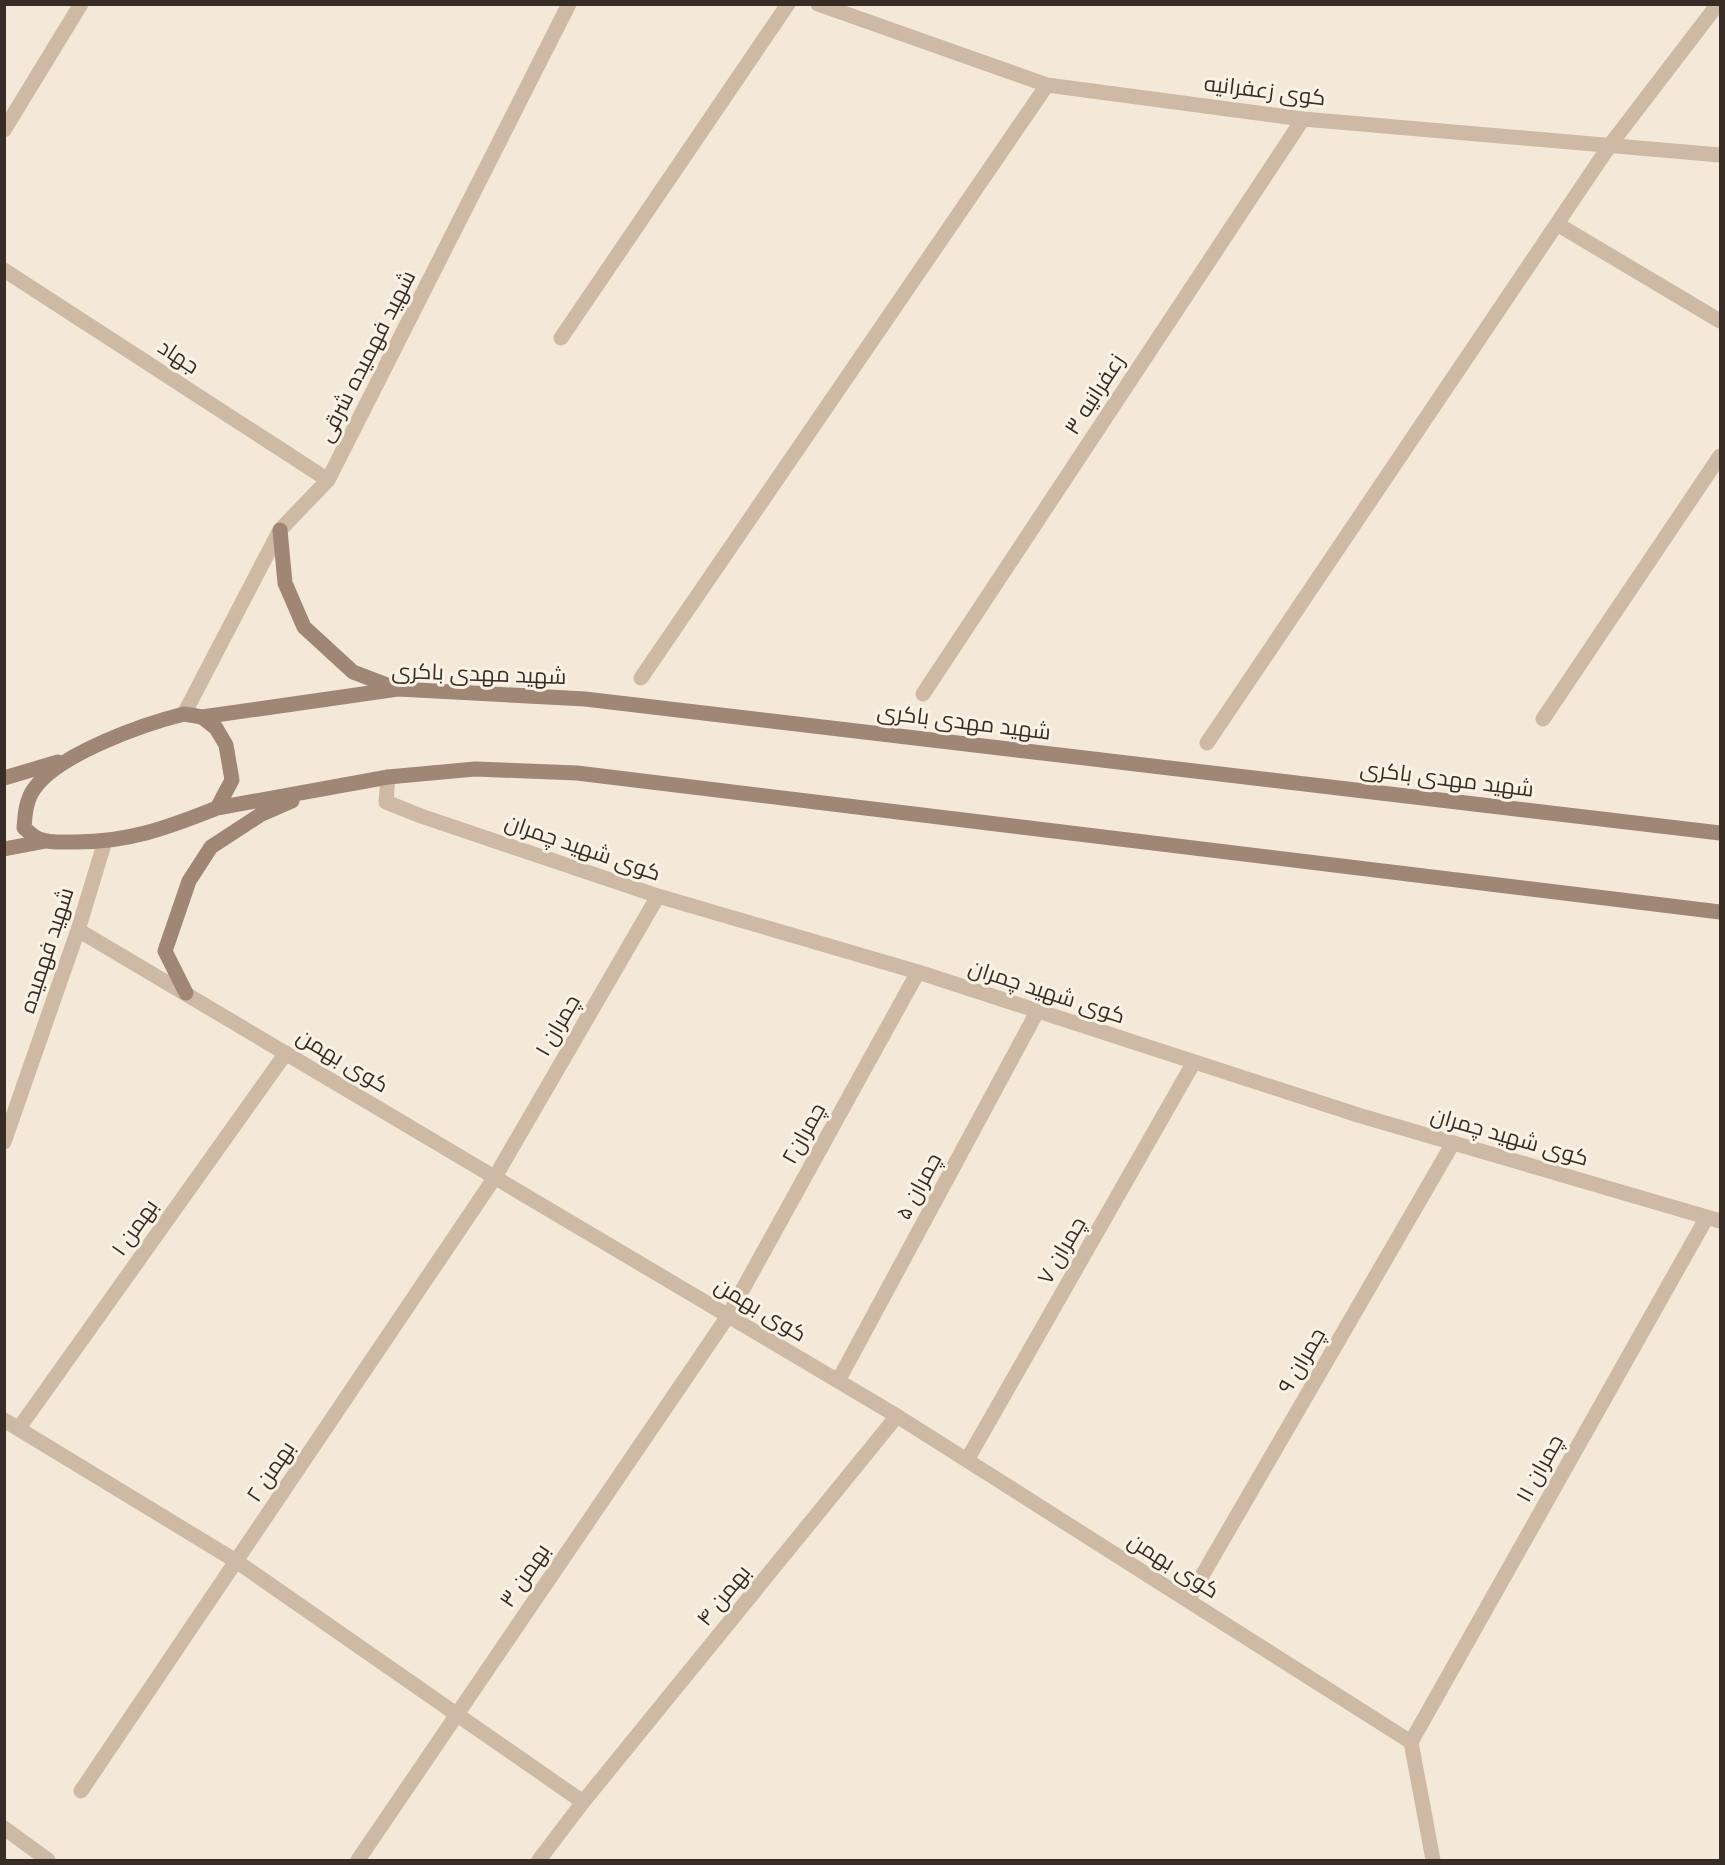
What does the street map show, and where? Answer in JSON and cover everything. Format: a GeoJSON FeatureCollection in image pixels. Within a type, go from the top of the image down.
{"type":"FeatureCollection","features":[{"type":"Feature","properties":{"kind":"main road"},"geometry":{"type":"LineString","coordinates":[[280,530],[285,583],[304,627],[353,672],[398,689]]}},
{"type":"Feature","properties":{"kind":"main road","name":"شهید مهدی باکری"},"geometry":{"type":"LineString","coordinates":[[184,714],[202,717],[398,689],[585,699],[1720,833]]}},
{"type":"Feature","properties":{"kind":"main road"},"geometry":{"type":"LineString","coordinates":[[184,714],[122,733],[51,771],[34,789],[25,810],[24,828],[38,839],[50,841],[82,843],[105,841],[156,832],[217,808],[388,777],[475,769],[577,773],[1720,912]]}},
{"type":"Feature","properties":{"kind":"main road"},"geometry":{"type":"LineString","coordinates":[[202,717],[216,729],[226,745],[232,780],[217,808]]}},
{"type":"Feature","properties":{"kind":"main road"},"geometry":{"type":"LineString","coordinates":[[4,778],[72,758]]}},
{"type":"Feature","properties":{"kind":"main road"},"geometry":{"type":"LineString","coordinates":[[186,993],[165,951],[189,880],[211,847],[260,815],[314,791]]}},
{"type":"Feature","properties":{"kind":"main road"},"geometry":{"type":"LineString","coordinates":[[4,849],[50,841]]}},
{"type":"Feature","properties":{"kind":"street"},"geometry":{"type":"LineString","coordinates":[[4,130],[81,4]]}},
{"type":"Feature","properties":{"kind":"street","name":"شهید فهمیده شرقی"},"geometry":{"type":"LineString","coordinates":[[184,714],[280,530],[328,480],[569,4]]}},
{"type":"Feature","properties":{"kind":"street"},"geometry":{"type":"LineString","coordinates":[[561,338],[788,4]]}},
{"type":"Feature","properties":{"kind":"street","name":"کوی زعفرانیه"},"geometry":{"type":"LineString","coordinates":[[818,4],[1047,85],[1303,119],[1720,155]]}},
{"type":"Feature","properties":{"kind":"street"},"geometry":{"type":"LineString","coordinates":[[1207,743],[1610,145],[1718,4]]}},
{"type":"Feature","properties":{"kind":"street"},"geometry":{"type":"LineString","coordinates":[[641,678],[1047,85]]}},
{"type":"Feature","properties":{"kind":"street","name":"زعفرانیه ۳"},"geometry":{"type":"LineString","coordinates":[[923,693],[1303,119]]}},
{"type":"Feature","properties":{"kind":"street"},"geometry":{"type":"LineString","coordinates":[[1557,224],[1720,321]]}},
{"type":"Feature","properties":{"kind":"street","name":"جهاد"},"geometry":{"type":"LineString","coordinates":[[4,270],[328,480]]}},
{"type":"Feature","properties":{"kind":"street"},"geometry":{"type":"LineString","coordinates":[[1542,719],[1720,456]]}},
{"type":"Feature","properties":{"kind":"street","name":"کوی شهید چمران"},"geometry":{"type":"LineString","coordinates":[[388,777],[386,802],[658,897],[918,972],[1358,1115],[1714,1219]]}},
{"type":"Feature","properties":{"kind":"street","name":"شهید فهمیده"},"geometry":{"type":"LineString","coordinates":[[4,1142],[78,930],[105,841]]}},
{"type":"Feature","properties":{"kind":"street","name":"چمران ۱"},"geometry":{"type":"LineString","coordinates":[[495,1177],[658,897]]}},
{"type":"Feature","properties":{"kind":"street","name":"کوی بهمن"},"geometry":{"type":"LineString","coordinates":[[78,930],[897,1416],[1411,1742]]}},
{"type":"Feature","properties":{"kind":"street","name":"چمران۲"},"geometry":{"type":"LineString","coordinates":[[728,1316],[918,972]]}},
{"type":"Feature","properties":{"kind":"street","name":"چمران ۵"},"geometry":{"type":"LineString","coordinates":[[838,1381],[1037,1012]]}},
{"type":"Feature","properties":{"kind":"street","name":"بهمن ۱"},"geometry":{"type":"LineString","coordinates":[[19,1428],[286,1053]]}},
{"type":"Feature","properties":{"kind":"street","name":"چمران ۷"},"geometry":{"type":"LineString","coordinates":[[967,1460],[1194,1062]]}},
{"type":"Feature","properties":{"kind":"street","name":"چمران ۹"},"geometry":{"type":"LineString","coordinates":[[1188,1600],[1452,1143]]}},
{"type":"Feature","properties":{"kind":"street","name":"بهمن ۲"},"geometry":{"type":"LineString","coordinates":[[81,1791],[495,1177]]}},
{"type":"Feature","properties":{"kind":"street","name":"چمران ۱۱"},"geometry":{"type":"LineString","coordinates":[[1411,1742],[1714,1219]]}},
{"type":"Feature","properties":{"kind":"street","name":"بهمن ۳"},"geometry":{"type":"LineString","coordinates":[[358,1860],[728,1316]]}},
{"type":"Feature","properties":{"kind":"street","name":"بهمن ۴"},"geometry":{"type":"LineString","coordinates":[[539,1860],[583,1802],[897,1416]]}},
{"type":"Feature","properties":{"kind":"street"},"geometry":{"type":"LineString","coordinates":[[4,1420],[236,1561],[583,1802]]}},
{"type":"Feature","properties":{"kind":"street"},"geometry":{"type":"LineString","coordinates":[[1411,1742],[1433,1860]]}},
{"type":"Feature","properties":{"kind":"street"},"geometry":{"type":"LineString","coordinates":[[4,1828],[48,1860]]}}]}
